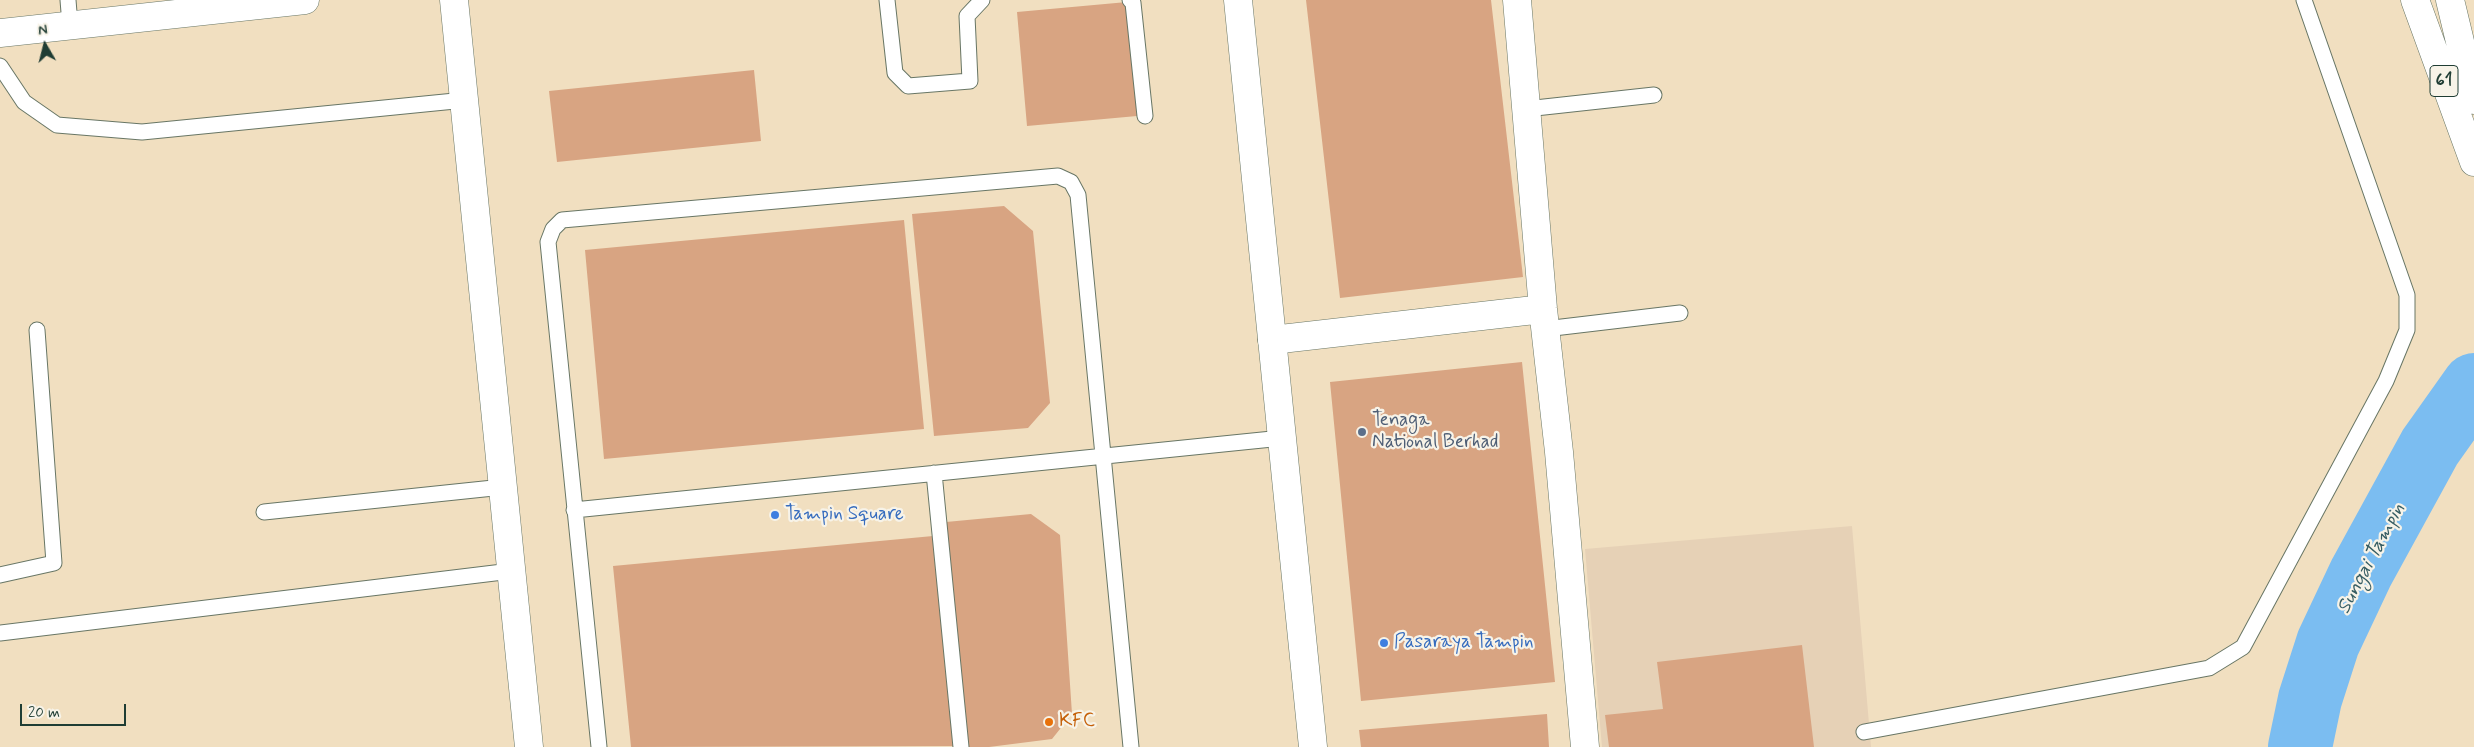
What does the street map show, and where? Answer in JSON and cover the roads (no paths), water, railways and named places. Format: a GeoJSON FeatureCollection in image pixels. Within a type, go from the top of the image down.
{"type":"FeatureCollection","features":[{"type":"Feature","properties":{"kind":"street"},"geometry":{"type":"LineString","coordinates":[[0,33],[69,13],[305,0]]}},
{"type":"Feature","properties":{"kind":"street"},"geometry":{"type":"LineString","coordinates":[[454,0],[529,747]]}},
{"type":"Feature","properties":{"kind":"street"},"geometry":{"type":"LineString","coordinates":[[1238,0],[1313,747]]}},
{"type":"Feature","properties":{"kind":"street"},"geometry":{"type":"LineString","coordinates":[[1517,0],[1544,319],[1559,452],[1585,747]]}},
{"type":"Feature","properties":{"kind":"street","name":"61"},"geometry":{"type":"LineString","coordinates":[[2415,0],[2474,162]]}},
{"type":"Feature","properties":{"kind":"street","name":"61"},"geometry":{"type":"LineString","coordinates":[[2450,0],[2474,100]]}},
{"type":"Feature","properties":{"kind":"street"},"geometry":{"type":"LineString","coordinates":[[1272,340],[1544,319]]}},
{"type":"Feature","properties":{"kind":"lane"},"geometry":{"type":"LineString","coordinates":[[888,0],[896,73],[908,86],[970,80],[967,16],[982,0]]}},
{"type":"Feature","properties":{"kind":"lane"},"geometry":{"type":"LineString","coordinates":[[1130,0],[1133,3],[1145,116]]}},
{"type":"Feature","properties":{"kind":"lane"},"geometry":{"type":"LineString","coordinates":[[1864,732],[2209,668],[2243,647],[2386,381],[2407,330],[2407,295],[2304,0]]}},
{"type":"Feature","properties":{"kind":"lane"},"geometry":{"type":"LineString","coordinates":[[0,66],[24,102],[57,126],[142,132],[465,100]]}},
{"type":"Feature","properties":{"kind":"lane"},"geometry":{"type":"LineString","coordinates":[[1526,109],[1654,95]]}},
{"type":"Feature","properties":{"kind":"lane"},"geometry":{"type":"LineString","coordinates":[[599,747],[548,242],[553,229],[562,220],[1058,176],[1071,182],[1078,195],[1131,747]]}},
{"type":"Feature","properties":{"kind":"lane"},"geometry":{"type":"LineString","coordinates":[[1544,319],[1680,313]]}},
{"type":"Feature","properties":{"kind":"lane"},"geometry":{"type":"LineString","coordinates":[[0,575],[54,563],[37,330]]}},
{"type":"Feature","properties":{"kind":"lane"},"geometry":{"type":"LineString","coordinates":[[574,510],[1282,438]]}},
{"type":"Feature","properties":{"kind":"lane"},"geometry":{"type":"LineString","coordinates":[[934,473],[962,747]]}},
{"type":"Feature","properties":{"kind":"lane"},"geometry":{"type":"LineString","coordinates":[[264,512],[503,487]]}},
{"type":"Feature","properties":{"kind":"lane"},"geometry":{"type":"LineString","coordinates":[[0,632],[511,571]]}},
{"type":"Feature","properties":{"kind":"waterway","name":"Sungai Tampin"},"geometry":{"type":"LineString","coordinates":[[2300,747],[2310,699],[2328,643],[2361,573],[2430,447],[2474,385]]}},
{"type":"Feature","properties":{"kind":"place","name":"Tenaga National Berhad"},"geometry":{"type":"Point","coordinates":[1362,432]}},
{"type":"Feature","properties":{"kind":"place","name":"Tampin Square"},"geometry":{"type":"Point","coordinates":[775,515]}},
{"type":"Feature","properties":{"kind":"place","name":"Pasaraya Tampin"},"geometry":{"type":"Point","coordinates":[1384,643]}},
{"type":"Feature","properties":{"kind":"place","name":"KFC"},"geometry":{"type":"Point","coordinates":[1049,722]}}]}
